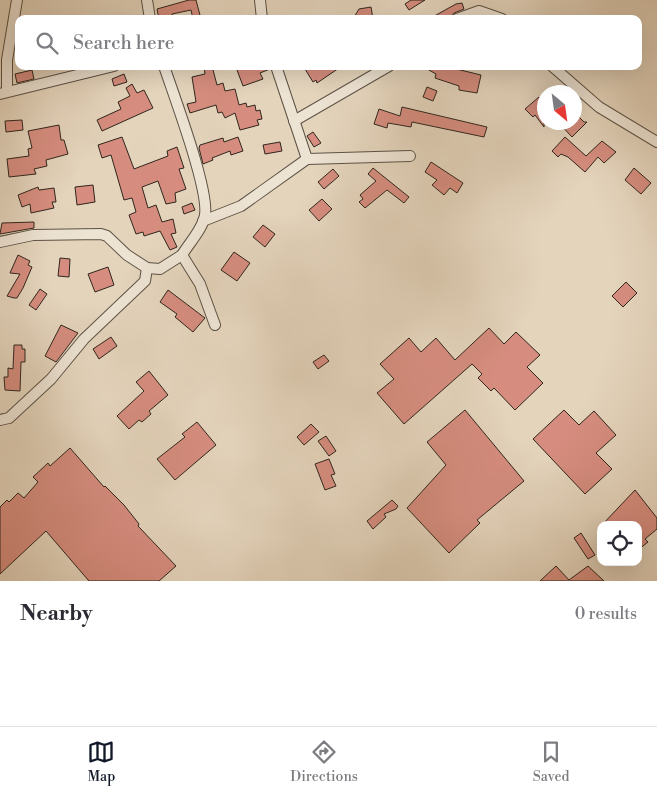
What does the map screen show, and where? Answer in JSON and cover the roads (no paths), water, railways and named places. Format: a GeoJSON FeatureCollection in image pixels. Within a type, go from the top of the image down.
{"type":"FeatureCollection","features":[{"type":"Feature","properties":{"kind":"street"},"geometry":{"type":"LineString","coordinates":[[17,0],[3,92],[28,88],[98,70]]}},
{"type":"Feature","properties":{"kind":"street"},"geometry":{"type":"LineString","coordinates":[[147,0],[149,15]]}},
{"type":"Feature","properties":{"kind":"street"},"geometry":{"type":"LineString","coordinates":[[260,0],[262,15]]}},
{"type":"Feature","properties":{"kind":"street"},"geometry":{"type":"LineString","coordinates":[[469,15],[480,11],[491,15]]}},
{"type":"Feature","properties":{"kind":"street"},"geometry":{"type":"LineString","coordinates":[[0,242],[33,235],[101,234],[108,236],[127,255],[147,268],[160,269],[182,255],[203,221],[205,205],[200,180],[165,70]]}},
{"type":"Feature","properties":{"kind":"street"},"geometry":{"type":"LineString","coordinates":[[277,70],[307,159]]}},
{"type":"Feature","properties":{"kind":"street"},"geometry":{"type":"LineString","coordinates":[[294,121],[382,70]]}},
{"type":"Feature","properties":{"kind":"street"},"geometry":{"type":"LineString","coordinates":[[557,70],[599,107],[657,142]]}},
{"type":"Feature","properties":{"kind":"street"},"geometry":{"type":"LineString","coordinates":[[203,221],[241,206],[307,159],[410,156]]}},
{"type":"Feature","properties":{"kind":"street"},"geometry":{"type":"LineString","coordinates":[[182,255],[200,284],[211,309],[215,325]]}},
{"type":"Feature","properties":{"kind":"street"},"geometry":{"type":"LineString","coordinates":[[0,420],[10,418],[51,379],[84,339],[146,281],[147,268]]}}]}
